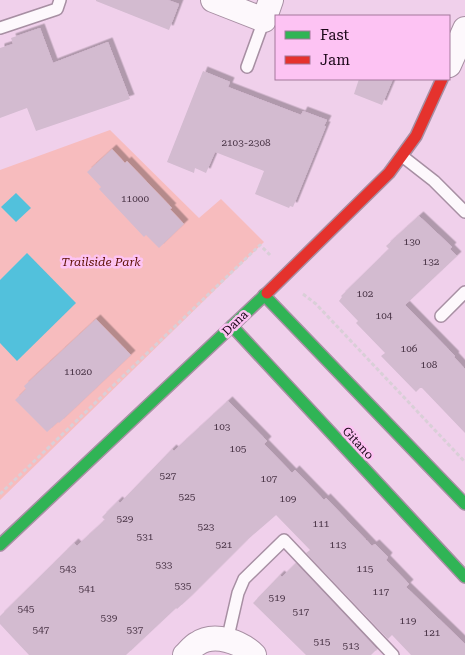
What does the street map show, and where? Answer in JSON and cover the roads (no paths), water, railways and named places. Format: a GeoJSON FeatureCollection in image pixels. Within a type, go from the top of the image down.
{"type":"FeatureCollection","features":[{"type":"Feature","properties":{"kind":"street"},"geometry":{"type":"LineString","coordinates":[[213,0],[268,10]]}},
{"type":"Feature","properties":{"kind":"street"},"geometry":{"type":"LineString","coordinates":[[450,63],[465,29]]}},
{"type":"Feature","properties":{"kind":"street","name":"Dana"},"geometry":{"type":"LineString","coordinates":[[0,545],[232,326],[389,173],[416,136],[442,80]]}},
{"type":"Feature","properties":{"kind":"street"},"geometry":{"type":"LineString","coordinates":[[264,295],[465,504]]}},
{"type":"Feature","properties":{"kind":"street","name":"Gitano"},"geometry":{"type":"LineString","coordinates":[[232,326],[465,577]]}},
{"type":"Feature","properties":{"kind":"street"},"geometry":{"type":"LineString","coordinates":[[186,655],[198,643],[216,638],[236,642],[254,655]]}},
{"type":"Feature","properties":{"kind":"lane"},"geometry":{"type":"LineString","coordinates":[[0,28],[57,9],[60,0]]}},
{"type":"Feature","properties":{"kind":"lane"},"geometry":{"type":"LineString","coordinates":[[247,67],[268,10]]}},
{"type":"Feature","properties":{"kind":"lane"},"geometry":{"type":"LineString","coordinates":[[402,156],[434,181],[465,212]]}},
{"type":"Feature","properties":{"kind":"lane"},"geometry":{"type":"LineString","coordinates":[[442,316],[465,292]]}},
{"type":"Feature","properties":{"kind":"lane"},"geometry":{"type":"LineString","coordinates":[[227,640],[238,593],[244,579],[284,540],[393,655]]}},
{"type":"Feature","properties":{"kind":"water"},"geometry":{"type":"Polygon","coordinates":[[[16,193],[31,208],[16,222],[1,207],[16,193]]]}},
{"type":"Feature","properties":{"kind":"water"},"geometry":{"type":"Polygon","coordinates":[[[27,253],[76,303],[17,361],[0,343],[0,280],[27,253]]]}},
{"type":"Feature","properties":{"kind":"park label","name":"Trailside Park"},"geometry":{"type":"Point","coordinates":[101,262]}}]}
